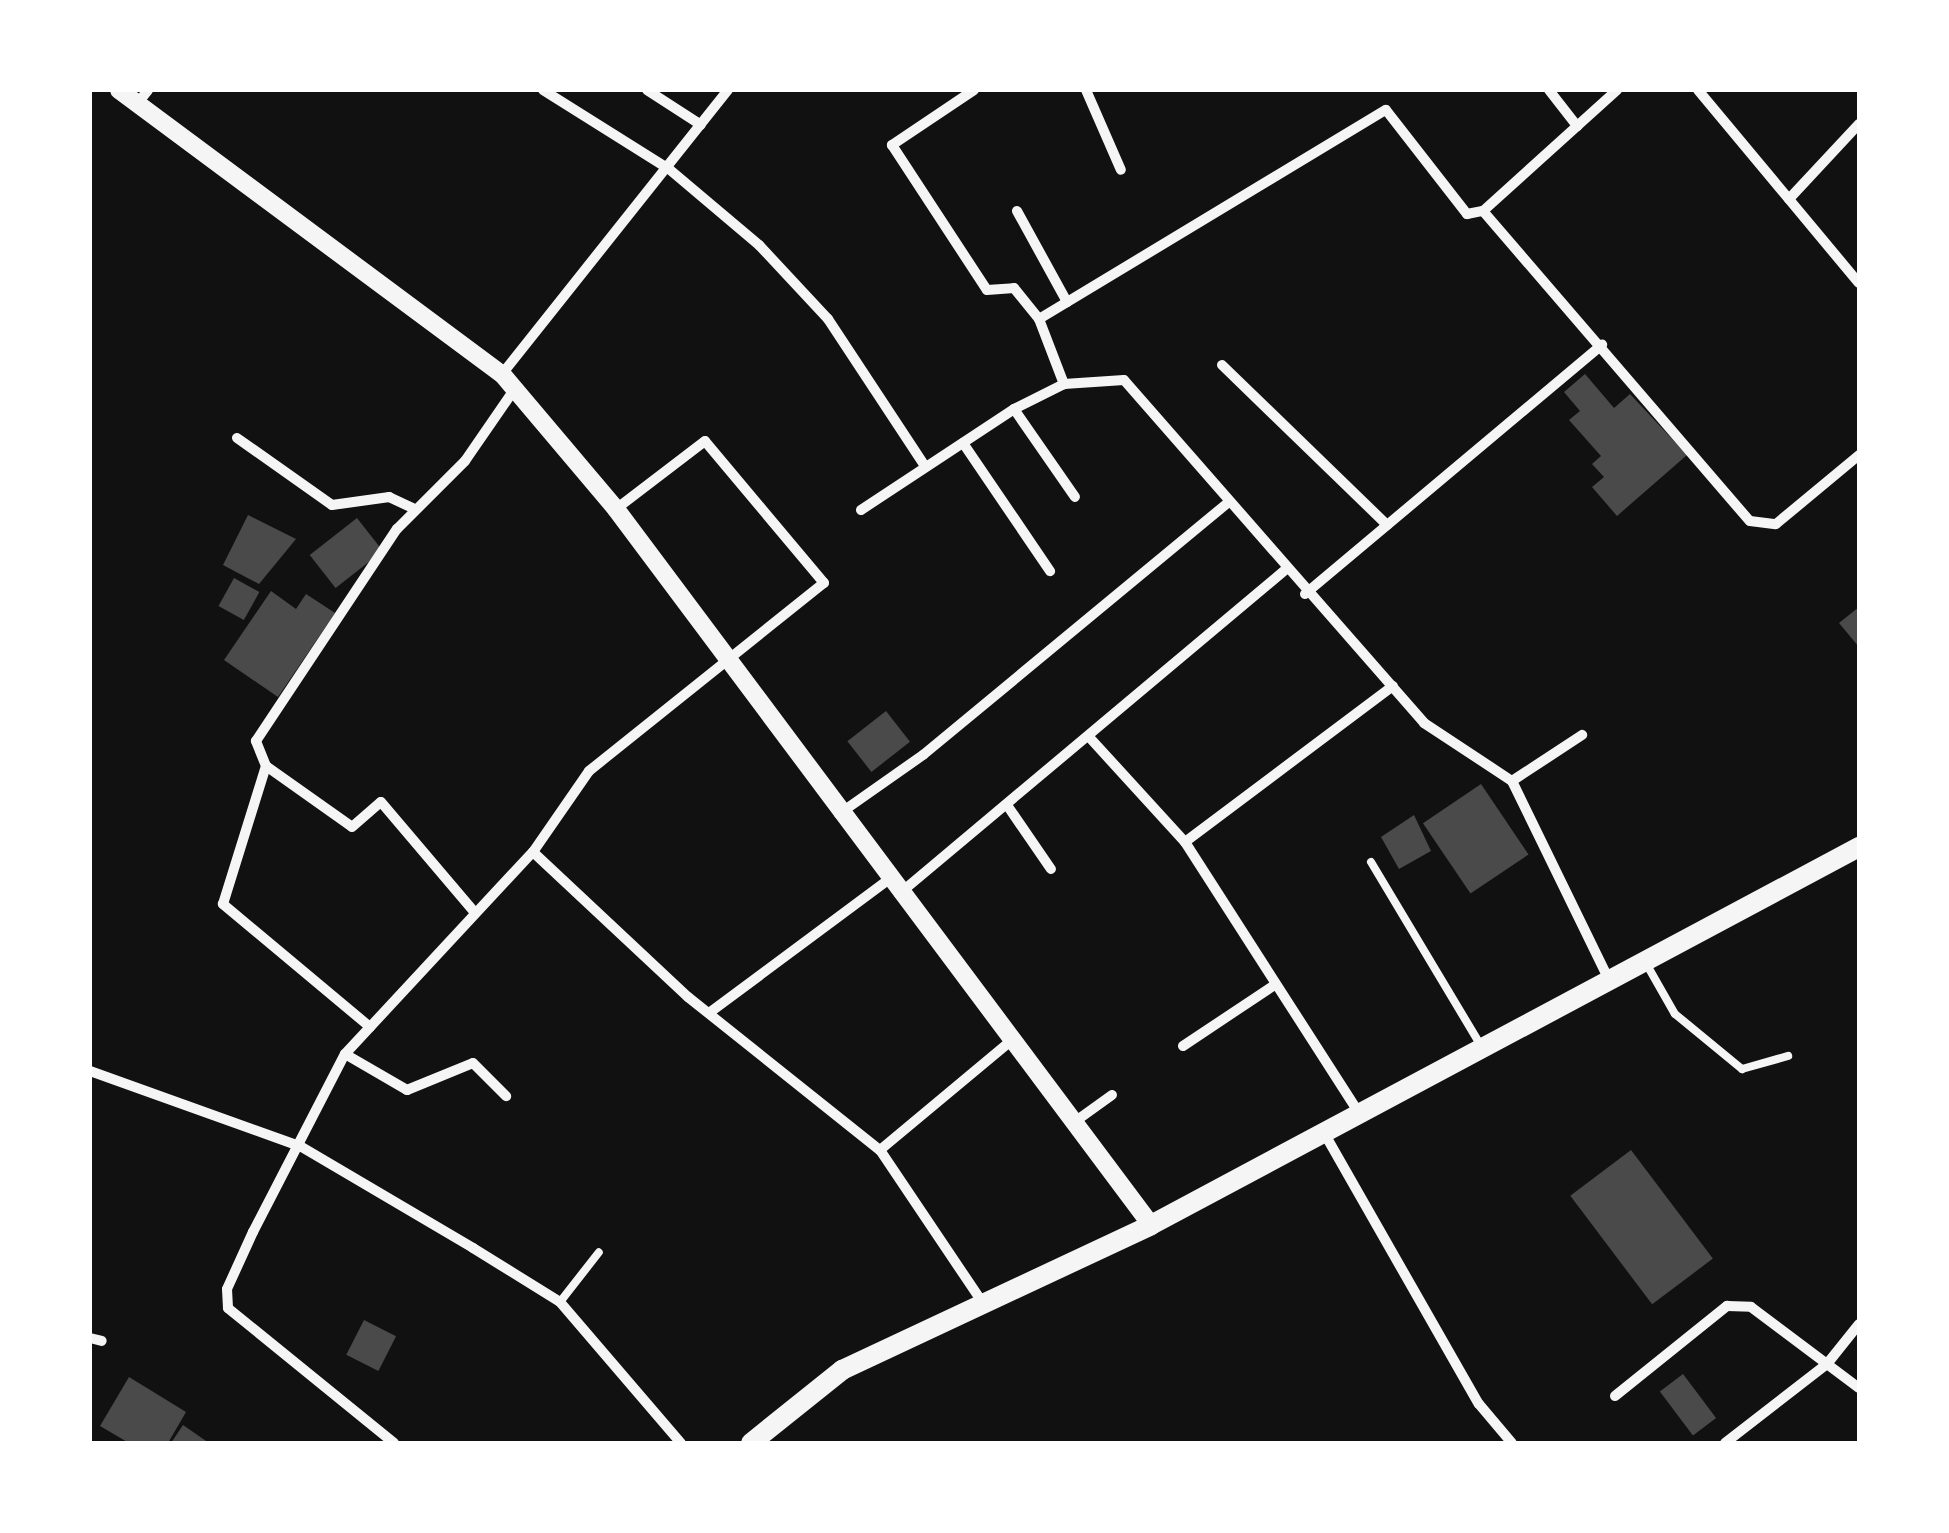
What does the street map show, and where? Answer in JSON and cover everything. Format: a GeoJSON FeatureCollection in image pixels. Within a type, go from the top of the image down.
{"type":"FeatureCollection","features":[{"type":"Feature","properties":{"kind":"main road"},"geometry":{"type":"LineString","coordinates":[[751,1443],[842,1370],[980,1299],[1151,1225],[1322,1130],[1859,847]]}},
{"type":"Feature","properties":{"kind":"street"},"geometry":{"type":"LineString","coordinates":[[119,90],[135,106],[502,374],[616,509],[838,814],[1151,1225]]}},
{"type":"Feature","properties":{"kind":"street"},"geometry":{"type":"LineString","coordinates":[[135,106],[148,90]]}},
{"type":"Feature","properties":{"kind":"street"},"geometry":{"type":"LineString","coordinates":[[543,90],[670,169],[828,319],[922,463]]}},
{"type":"Feature","properties":{"kind":"street"},"geometry":{"type":"LineString","coordinates":[[648,90],[701,125]]}},
{"type":"Feature","properties":{"kind":"street"},"geometry":{"type":"LineString","coordinates":[[502,374],[670,169],[728,90]]}},
{"type":"Feature","properties":{"kind":"street"},"geometry":{"type":"LineString","coordinates":[[974,90],[892,145],[986,290],[1014,288],[1039,320],[1064,384]]}},
{"type":"Feature","properties":{"kind":"street"},"geometry":{"type":"LineString","coordinates":[[1086,90],[1121,170]]}},
{"type":"Feature","properties":{"kind":"street"},"geometry":{"type":"LineString","coordinates":[[1549,90],[1577,126]]}},
{"type":"Feature","properties":{"kind":"street"},"geometry":{"type":"LineString","coordinates":[[1039,320],[1386,110],[1467,214],[1483,210],[1617,90]]}},
{"type":"Feature","properties":{"kind":"street"},"geometry":{"type":"LineString","coordinates":[[1698,90],[1859,284]]}},
{"type":"Feature","properties":{"kind":"street"},"geometry":{"type":"LineString","coordinates":[[1789,199],[1859,124]]}},
{"type":"Feature","properties":{"kind":"street"},"geometry":{"type":"LineString","coordinates":[[1483,210],[1750,521],[1776,524],[1859,454]]}},
{"type":"Feature","properties":{"kind":"street"},"geometry":{"type":"LineString","coordinates":[[1017,211],[1067,302]]}},
{"type":"Feature","properties":{"kind":"street"},"geometry":{"type":"LineString","coordinates":[[1305,594],[1602,345]]}},
{"type":"Feature","properties":{"kind":"street"},"geometry":{"type":"LineString","coordinates":[[1222,366],[1387,526]]}},
{"type":"Feature","properties":{"kind":"street"},"geometry":{"type":"LineString","coordinates":[[862,510],[922,463],[1014,408],[1064,384],[1124,380],[1226,504],[1424,723],[1512,781],[1610,980]]}},
{"type":"Feature","properties":{"kind":"street"},"geometry":{"type":"LineString","coordinates":[[475,913],[381,802],[352,827],[266,766],[256,741],[413,508],[465,461],[514,390]]}},
{"type":"Feature","properties":{"kind":"street"},"geometry":{"type":"LineString","coordinates":[[1014,408],[1075,496]]}},
{"type":"Feature","properties":{"kind":"street"},"geometry":{"type":"LineString","coordinates":[[237,438],[332,505],[389,497],[413,508]]}},
{"type":"Feature","properties":{"kind":"street"},"geometry":{"type":"LineString","coordinates":[[394,1443],[225,1304],[345,1054],[533,852],[589,771],[732,665],[824,583],[706,441],[616,509]]}},
{"type":"Feature","properties":{"kind":"street"},"geometry":{"type":"LineString","coordinates":[[962,442],[1050,571]]}},
{"type":"Feature","properties":{"kind":"street"},"geometry":{"type":"LineString","coordinates":[[838,814],[923,756],[1226,504]]}},
{"type":"Feature","properties":{"kind":"street"},"geometry":{"type":"LineString","coordinates":[[709,1014],[1009,808],[1284,570]]}},
{"type":"Feature","properties":{"kind":"street"},"geometry":{"type":"LineString","coordinates":[[1185,842],[1393,686]]}},
{"type":"Feature","properties":{"kind":"street"},"geometry":{"type":"LineString","coordinates":[[1512,781],[1582,735]]}},
{"type":"Feature","properties":{"kind":"street"},"geometry":{"type":"LineString","coordinates":[[1090,738],[1185,842],[1274,986],[1358,1111]]}},
{"type":"Feature","properties":{"kind":"street"},"geometry":{"type":"LineString","coordinates":[[266,766],[224,905],[370,1026]]}},
{"type":"Feature","properties":{"kind":"street"},"geometry":{"type":"LineString","coordinates":[[1009,808],[1051,869]]}},
{"type":"Feature","properties":{"kind":"street"},"geometry":{"type":"LineString","coordinates":[[533,852],[709,1014],[880,1150],[980,1299]]}},
{"type":"Feature","properties":{"kind":"street"},"geometry":{"type":"LineString","coordinates":[[1184,1046],[1274,986]]}},
{"type":"Feature","properties":{"kind":"street"},"geometry":{"type":"LineString","coordinates":[[880,1150],[1011,1041]]}},
{"type":"Feature","properties":{"kind":"street"},"geometry":{"type":"LineString","coordinates":[[345,1054],[407,1090],[473,1063],[506,1096]]}},
{"type":"Feature","properties":{"kind":"street"},"geometry":{"type":"LineString","coordinates":[[90,1072],[300,1146],[560,1302],[682,1443]]}},
{"type":"Feature","properties":{"kind":"street"},"geometry":{"type":"LineString","coordinates":[[1073,1123],[1112,1095]]}},
{"type":"Feature","properties":{"kind":"street"},"geometry":{"type":"LineString","coordinates":[[1322,1130],[1479,1404],[1512,1443]]}},
{"type":"Feature","properties":{"kind":"street"},"geometry":{"type":"LineString","coordinates":[[1615,1396],[1727,1306],[1751,1307],[1859,1388]]}},
{"type":"Feature","properties":{"kind":"street"},"geometry":{"type":"LineString","coordinates":[[1725,1443],[1826,1364],[1859,1324]]}},
{"type":"Feature","properties":{"kind":"lane"},"geometry":{"type":"LineString","coordinates":[[1371,862],[1482,1046]]}},
{"type":"Feature","properties":{"kind":"lane"},"geometry":{"type":"LineString","coordinates":[[1644,961],[1675,1014],[1742,1068],[1788,1056]]}},
{"type":"Feature","properties":{"kind":"lane"},"geometry":{"type":"LineString","coordinates":[[560,1302],[599,1252]]}},
{"type":"Feature","properties":{"kind":"building"},"geometry":{"type":"Polygon","coordinates":[[[1585,374],[1614,408],[1630,394],[1687,455],[1617,516],[1592,487],[1604,477],[1592,464],[1601,456],[1569,420],[1580,411],[1564,392],[1585,374]]]}},
{"type":"Feature","properties":{"kind":"building"},"geometry":{"type":"Polygon","coordinates":[[[248,515],[296,539],[259,584],[223,565],[248,515]]]}},
{"type":"Feature","properties":{"kind":"building"},"geometry":{"type":"Polygon","coordinates":[[[357,518],[383,551],[336,588],[310,555],[357,518]]]}},
{"type":"Feature","properties":{"kind":"building"},"geometry":{"type":"Polygon","coordinates":[[[234,578],[259,592],[244,620],[218,606],[234,578]]]}},
{"type":"Feature","properties":{"kind":"building"},"geometry":{"type":"Polygon","coordinates":[[[271,591],[296,609],[306,594],[335,613],[278,697],[224,660],[271,591]]]}},
{"type":"Feature","properties":{"kind":"building"},"geometry":{"type":"Polygon","coordinates":[[[1859,607],[1859,647],[1839,623],[1859,607]]]}},
{"type":"Feature","properties":{"kind":"building"},"geometry":{"type":"Polygon","coordinates":[[[886,711],[910,742],[871,772],[847,741],[886,711]]]}},
{"type":"Feature","properties":{"kind":"building"},"geometry":{"type":"Polygon","coordinates":[[[1481,784],[1529,854],[1470,894],[1423,823],[1481,784]]]}},
{"type":"Feature","properties":{"kind":"building"},"geometry":{"type":"Polygon","coordinates":[[[1414,815],[1431,851],[1399,869],[1381,837],[1414,815]]]}},
{"type":"Feature","properties":{"kind":"building"},"geometry":{"type":"Polygon","coordinates":[[[1631,1150],[1713,1259],[1652,1304],[1570,1196],[1631,1150]]]}},
{"type":"Feature","properties":{"kind":"building"},"geometry":{"type":"Polygon","coordinates":[[[364,1320],[396,1336],[378,1371],[346,1355],[364,1320]]]}},
{"type":"Feature","properties":{"kind":"building"},"geometry":{"type":"Polygon","coordinates":[[[1683,1374],[1716,1418],[1693,1435],[1660,1391],[1683,1374]]]}},
{"type":"Feature","properties":{"kind":"building"},"geometry":{"type":"Polygon","coordinates":[[[129,1377],[186,1412],[168,1443],[129,1443],[100,1426],[129,1377]]]}},
{"type":"Feature","properties":{"kind":"building"},"geometry":{"type":"Polygon","coordinates":[[[183,1425],[209,1443],[171,1443],[183,1425]]]}}]}
